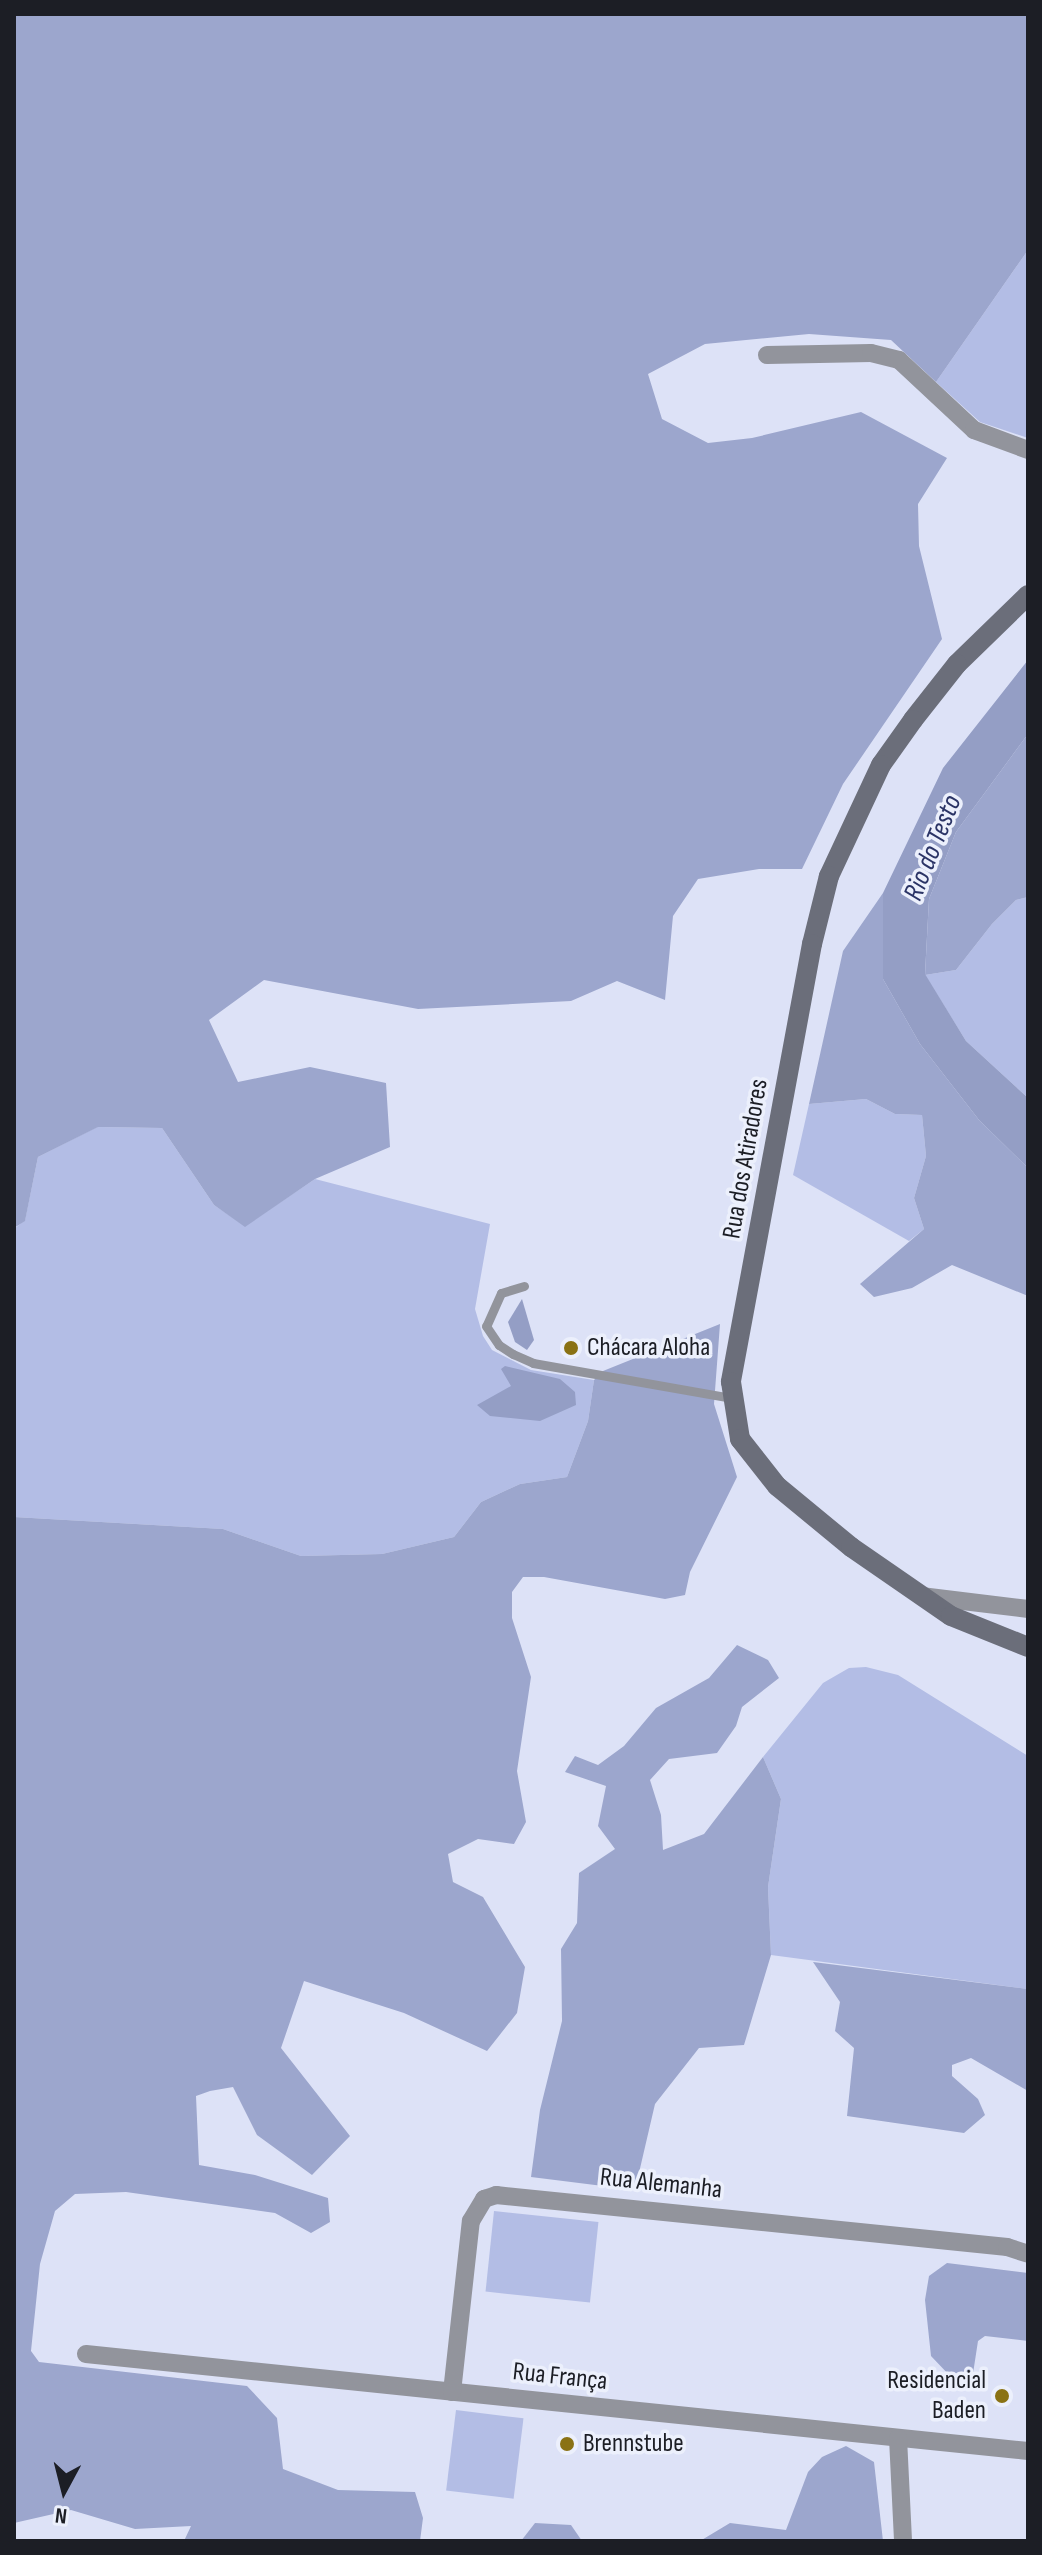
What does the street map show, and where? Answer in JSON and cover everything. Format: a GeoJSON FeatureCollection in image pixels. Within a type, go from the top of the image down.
{"type":"FeatureCollection","features":[{"type":"Feature","properties":{"kind":"street"},"geometry":{"type":"LineString","coordinates":[[767,355],[871,353],[899,360],[974,430],[1028,450]]}},
{"type":"Feature","properties":{"kind":"street","name":"Rua dos Atiradores"},"geometry":{"type":"LineString","coordinates":[[1028,595],[957,664],[897,742],[848,828],[829,876],[812,944],[731,1398],[740,1439],[777,1486],[921,1596],[973,1627],[1028,1647]]}},
{"type":"Feature","properties":{"kind":"street"},"geometry":{"type":"LineString","coordinates":[[921,1596],[1028,1609]]}},
{"type":"Feature","properties":{"kind":"street","name":"Rua Alemanha"},"geometry":{"type":"LineString","coordinates":[[452,2392],[471,2221],[484,2199],[496,2195],[1007,2247],[1028,2254]]}},
{"type":"Feature","properties":{"kind":"street","name":"Rua França"},"geometry":{"type":"LineString","coordinates":[[86,2354],[1028,2451]]}},
{"type":"Feature","properties":{"kind":"street"},"geometry":{"type":"LineString","coordinates":[[898,2438],[903,2541]]}},
{"type":"Feature","properties":{"kind":"lane"},"geometry":{"type":"LineString","coordinates":[[524,1286],[501,1293],[486,1326],[499,1345],[513,1354],[533,1363],[731,1398]]}},
{"type":"Feature","properties":{"kind":"shaded area"},"geometry":{"type":"Polygon","coordinates":[[[14,14],[1028,14],[1028,250],[936,382],[891,340],[809,334],[705,344],[648,374],[662,419],[708,443],[752,438],[861,412],[947,458],[918,504],[919,546],[942,639],[843,784],[802,869],[759,869],[698,879],[673,916],[665,1000],[617,981],[571,1001],[418,1009],[264,980],[209,1020],[238,1082],[310,1067],[386,1083],[390,1147],[315,1179],[245,1227],[214,1205],[162,1128],[98,1127],[38,1157],[25,1221],[14,1228],[14,14]]]}},
{"type":"Feature","properties":{"kind":"shaded area"},"geometry":{"type":"Polygon","coordinates":[[[1028,250],[1028,438],[980,422],[936,382],[1028,250]]]}},
{"type":"Feature","properties":{"kind":"shaded area"},"geometry":{"type":"Polygon","coordinates":[[[1028,734],[1028,897],[1016,900],[992,924],[956,970],[925,975],[929,899],[956,832],[1028,734]]]}},
{"type":"Feature","properties":{"kind":"shaded area"},"geometry":{"type":"Polygon","coordinates":[[[883,893],[883,979],[920,1044],[979,1120],[1028,1168],[1028,1296],[952,1265],[912,1288],[874,1297],[860,1284],[924,1229],[914,1198],[926,1156],[922,1115],[895,1114],[866,1099],[809,1104],[843,951],[883,893]]]}},
{"type":"Feature","properties":{"kind":"shaded area"},"geometry":{"type":"Polygon","coordinates":[[[1028,897],[1028,1098],[966,1041],[925,975],[956,970],[992,924],[1016,900],[1028,897]]]}},
{"type":"Feature","properties":{"kind":"shaded area"},"geometry":{"type":"Polygon","coordinates":[[[866,1099],[895,1114],[922,1115],[926,1156],[914,1198],[924,1229],[909,1241],[793,1175],[809,1104],[866,1099]]]}},
{"type":"Feature","properties":{"kind":"shaded area"},"geometry":{"type":"Polygon","coordinates":[[[97,1127],[162,1128],[214,1205],[245,1226],[315,1179],[490,1224],[475,1309],[483,1336],[492,1350],[531,1370],[594,1380],[588,1421],[567,1477],[520,1484],[481,1502],[454,1537],[382,1554],[301,1556],[223,1529],[14,1517],[14,1229],[25,1220],[38,1157],[97,1127]]]}},
{"type":"Feature","properties":{"kind":"shaded area"},"geometry":{"type":"Polygon","coordinates":[[[720,1324],[714,1404],[737,1477],[690,1572],[685,1595],[665,1599],[544,1577],[523,1577],[512,1592],[512,1618],[531,1677],[517,1771],[526,1822],[514,1844],[478,1839],[448,1854],[453,1882],[483,1897],[525,1967],[517,2013],[487,2051],[404,2013],[304,1981],[281,2048],[350,2136],[312,2175],[257,2135],[233,2087],[210,2091],[196,2096],[199,2165],[255,2175],[328,2198],[330,2222],[311,2233],[275,2213],[126,2192],[75,2194],[55,2211],[40,2264],[31,2351],[39,2362],[247,2386],[277,2418],[283,2469],[338,2490],[415,2492],[423,2518],[420,2541],[184,2541],[191,2526],[135,2529],[71,2510],[14,2523],[14,1517],[223,1529],[301,1556],[382,1554],[454,1537],[481,1502],[520,1484],[567,1477],[588,1421],[594,1380],[603,1371],[720,1324]]]}},
{"type":"Feature","properties":{"kind":"shaded area"},"geometry":{"type":"Polygon","coordinates":[[[737,1645],[768,1660],[779,1678],[742,1707],[736,1726],[717,1753],[669,1759],[650,1780],[661,1815],[663,1850],[704,1834],[763,1757],[781,1799],[768,1887],[771,1955],[744,2045],[699,2048],[655,2104],[635,2190],[531,2177],[540,2110],[562,2021],[561,1949],[577,1923],[579,1873],[615,1849],[598,1826],[606,1786],[565,1772],[575,1756],[598,1765],[624,1746],[656,1708],[709,1678],[737,1645]]]}},
{"type":"Feature","properties":{"kind":"shaded area"},"geometry":{"type":"Polygon","coordinates":[[[866,1667],[898,1675],[1028,1756],[1028,1989],[771,1955],[768,1887],[781,1799],[763,1757],[823,1683],[849,1668],[866,1667]]]}},
{"type":"Feature","properties":{"kind":"shaded area"},"geometry":{"type":"Polygon","coordinates":[[[813,1962],[1028,1989],[1028,2091],[971,2058],[952,2065],[952,2076],[978,2099],[985,2115],[964,2133],[847,2116],[854,2048],[835,2031],[840,2002],[813,1962]]]}},
{"type":"Feature","properties":{"kind":"shaded area"},"geometry":{"type":"Polygon","coordinates":[[[494,2211],[598,2222],[590,2303],[486,2292],[494,2211]]]}},
{"type":"Feature","properties":{"kind":"shaded area"},"geometry":{"type":"Polygon","coordinates":[[[947,2263],[1028,2273],[1028,2341],[985,2336],[978,2341],[972,2380],[951,2377],[931,2356],[925,2300],[929,2276],[947,2263]]]}},
{"type":"Feature","properties":{"kind":"shaded area"},"geometry":{"type":"Polygon","coordinates":[[[456,2410],[523,2418],[514,2499],[446,2490],[456,2410]]]}},
{"type":"Feature","properties":{"kind":"shaded area"},"geometry":{"type":"Polygon","coordinates":[[[846,2446],[874,2462],[883,2541],[700,2541],[730,2523],[786,2530],[808,2472],[822,2457],[846,2446]]]}},
{"type":"Feature","properties":{"kind":"shaded area"},"geometry":{"type":"Polygon","coordinates":[[[535,2523],[571,2525],[582,2541],[521,2541],[535,2523]]]}},
{"type":"Feature","properties":{"kind":"water","name":"Rio do Testo"},"geometry":{"type":"Polygon","coordinates":[[[1028,660],[1028,734],[956,832],[929,899],[925,974],[966,1041],[1028,1098],[1028,1168],[979,1120],[920,1044],[883,979],[883,893],[943,768],[1028,660]]]}},
{"type":"Feature","properties":{"kind":"water"},"geometry":{"type":"Polygon","coordinates":[[[522,1299],[534,1340],[527,1350],[515,1342],[508,1322],[522,1299]]]}},
{"type":"Feature","properties":{"kind":"water"},"geometry":{"type":"Polygon","coordinates":[[[505,1366],[560,1379],[575,1392],[576,1405],[540,1421],[490,1416],[477,1405],[511,1386],[501,1369],[505,1366]]]}},
{"type":"Feature","properties":{"kind":"place","name":"Chácara Aloha"},"geometry":{"type":"Point","coordinates":[571,1348]}},
{"type":"Feature","properties":{"kind":"place","name":"Residencial Baden"},"geometry":{"type":"Point","coordinates":[1002,2396]}},
{"type":"Feature","properties":{"kind":"place","name":"Brennstube"},"geometry":{"type":"Point","coordinates":[567,2444]}}]}
